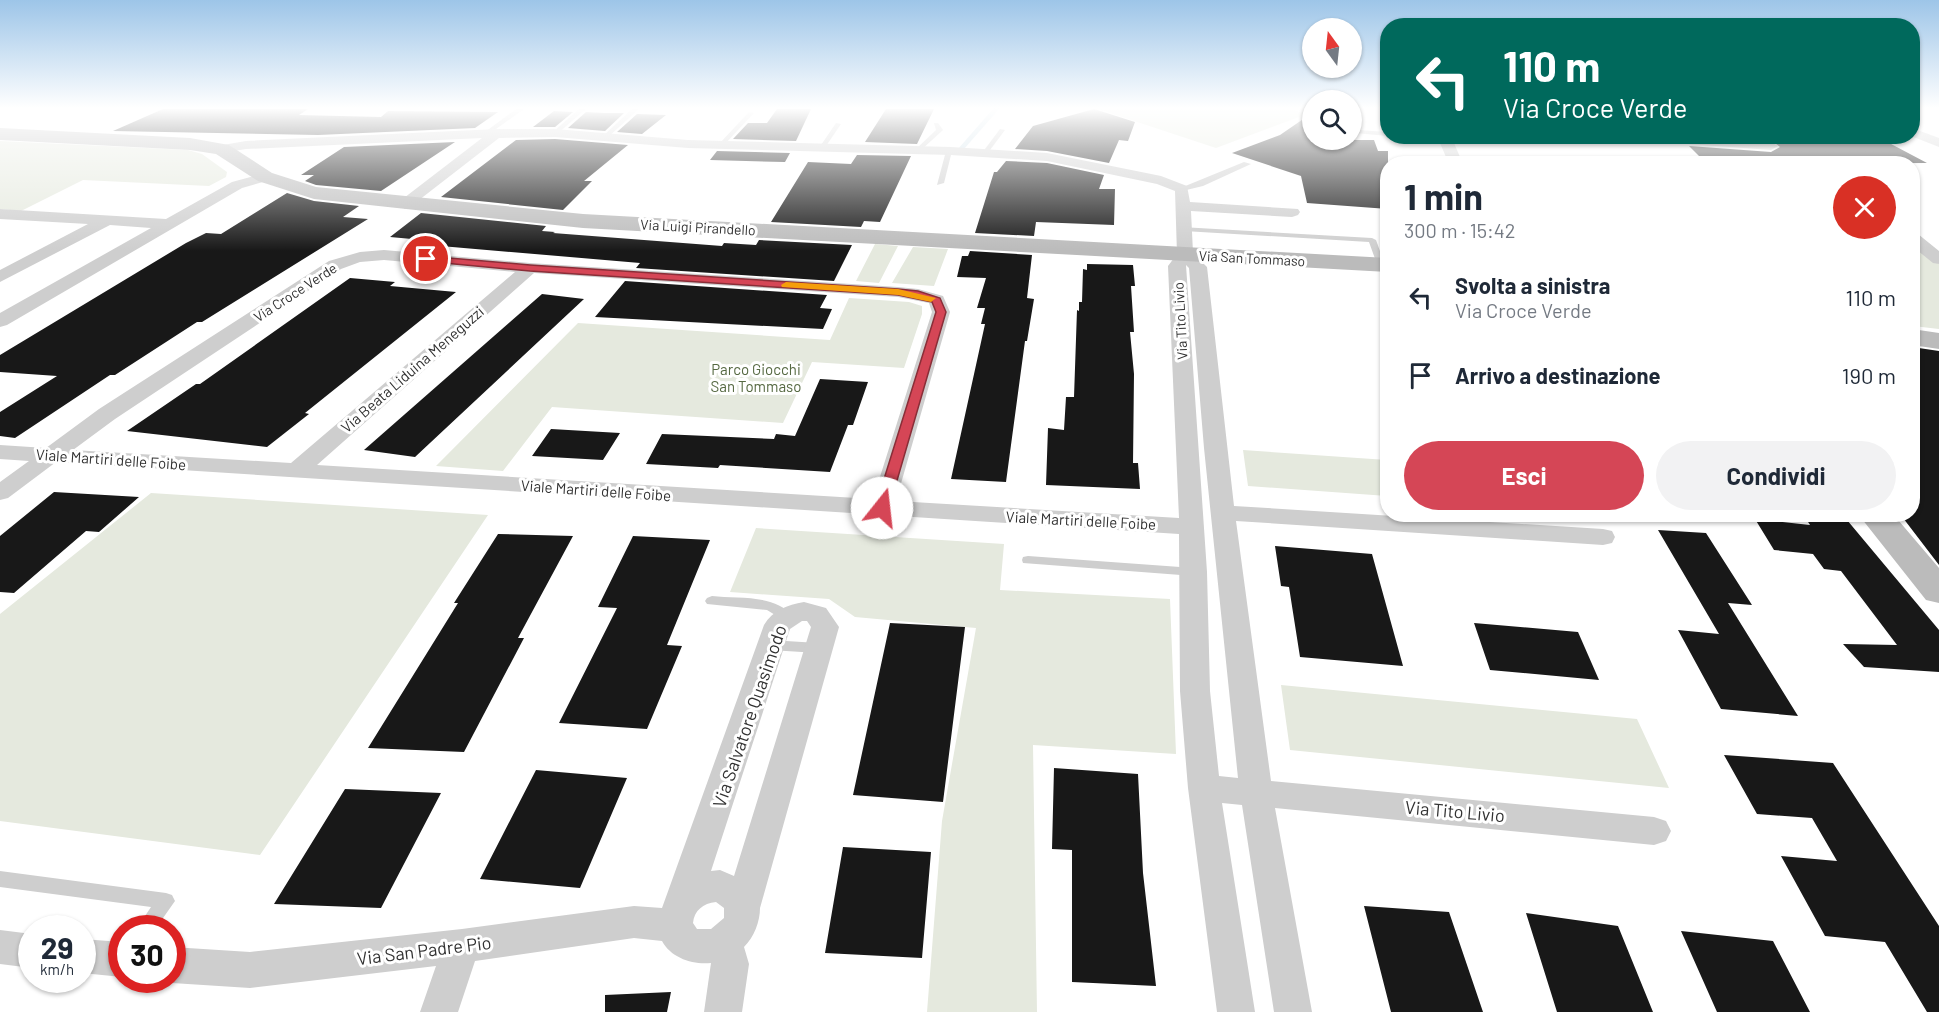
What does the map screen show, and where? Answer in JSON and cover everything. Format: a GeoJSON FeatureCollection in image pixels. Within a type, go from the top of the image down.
{"type":"FeatureCollection","features":[{"type":"Feature","properties":{"kind":"street","name":"Via Luigi Pirandello"},"geometry":{"type":"LineString","coordinates":[[233,156],[265,177],[314,193],[583,221],[1185,241]]}},
{"type":"Feature","properties":{"kind":"street"},"geometry":{"type":"LineString","coordinates":[[405,204],[464,156]]}},
{"type":"Feature","properties":{"kind":"street"},"geometry":{"type":"LineString","coordinates":[[1022,156],[1065,160],[1161,180],[1182,189],[1185,241]]}},
{"type":"Feature","properties":{"kind":"street"},"geometry":{"type":"LineString","coordinates":[[0,321],[237,186],[265,177]]}},
{"type":"Feature","properties":{"kind":"street"},"geometry":{"type":"LineString","coordinates":[[1184,206],[1292,212]]}},
{"type":"Feature","properties":{"kind":"street"},"geometry":{"type":"LineString","coordinates":[[0,214],[168,224]]}},
{"type":"Feature","properties":{"kind":"street"},"geometry":{"type":"LineString","coordinates":[[0,277],[106,221]]}},
{"type":"Feature","properties":{"kind":"street","name":"Via San Tommaso"},"geometry":{"type":"LineString","coordinates":[[1185,241],[1380,265]]}},
{"type":"Feature","properties":{"kind":"street","name":"Via Tito Livio"},"geometry":{"type":"LineString","coordinates":[[1185,241],[1177,266],[1198,406],[1201,447],[1192,527],[1195,691],[1204,788],[1236,1012]]}},
{"type":"Feature","properties":{"kind":"street"},"geometry":{"type":"LineString","coordinates":[[1920,244],[1939,259]]}},
{"type":"Feature","properties":{"kind":"street","name":"Via Croce Verde"},"geometry":{"type":"LineString","coordinates":[[50,455],[107,414],[325,271],[348,259],[367,255],[384,255],[530,268],[898,292],[918,294],[937,300],[941,312],[882,508]]}},
{"type":"Feature","properties":{"kind":"street","name":"Via Beata Liduina Meneguzzi"},"geometry":{"type":"LineString","coordinates":[[296,471],[530,268]]}},
{"type":"Feature","properties":{"kind":"street"},"geometry":{"type":"LineString","coordinates":[[1920,338],[1939,341]]}},
{"type":"Feature","properties":{"kind":"street","name":"Via Tito Livio"},"geometry":{"type":"LineString","coordinates":[[1201,447],[1223,513],[1256,792],[1293,1012]]}},
{"type":"Feature","properties":{"kind":"street","name":"Viale Martiri delle Foibe"},"geometry":{"type":"LineString","coordinates":[[0,452],[1192,527]]}},
{"type":"Feature","properties":{"kind":"street"},"geometry":{"type":"LineString","coordinates":[[0,493],[50,455]]}},
{"type":"Feature","properties":{"kind":"street"},"geometry":{"type":"LineString","coordinates":[[1223,513],[1603,537]]}},
{"type":"Feature","properties":{"kind":"street"},"geometry":{"type":"LineString","coordinates":[[1881,522],[1939,591]]}},
{"type":"Feature","properties":{"kind":"street","name":"Via Salvatore Quasimodo"},"geometry":{"type":"LineString","coordinates":[[679,912],[698,865],[778,625],[785,616],[805,610],[814,612],[822,618],[825,627],[743,906]]}},
{"type":"Feature","properties":{"kind":"street","name":"Via Tito Livio"},"geometry":{"type":"LineString","coordinates":[[1204,788],[1654,831]]}},
{"type":"Feature","properties":{"kind":"street"},"geometry":{"type":"LineString","coordinates":[[720,886],[731,890],[739,897],[743,906],[741,921],[731,936],[724,941],[700,948],[683,941],[677,934],[679,912],[695,891],[720,886]]}},
{"type":"Feature","properties":{"kind":"street","name":"Via San Padre Pio"},"geometry":{"type":"LineString","coordinates":[[186,966],[250,970],[462,946],[634,922],[679,912]]}},
{"type":"Feature","properties":{"kind":"street"},"geometry":{"type":"LineString","coordinates":[[723,1012],[730,964],[724,941]]}},
{"type":"Feature","properties":{"kind":"street"},"geometry":{"type":"LineString","coordinates":[[439,1012],[462,946]]}},
{"type":"Feature","properties":{"kind":"street"},"geometry":{"type":"LineString","coordinates":[[0,947],[18,949]]}},
{"type":"Feature","properties":{"kind":"lane"},"geometry":{"type":"LineString","coordinates":[[940,183],[948,156]]}},
{"type":"Feature","properties":{"kind":"lane"},"geometry":{"type":"LineString","coordinates":[[1182,189],[1247,164]]}},
{"type":"Feature","properties":{"kind":"lane"},"geometry":{"type":"LineString","coordinates":[[1028,560],[1194,572]]}},
{"type":"Feature","properties":{"kind":"lane"},"geometry":{"type":"LineString","coordinates":[[712,601],[770,606],[785,616]]}},
{"type":"Feature","properties":{"kind":"lane"},"geometry":{"type":"LineString","coordinates":[[770,645],[818,648]]}},
{"type":"Feature","properties":{"kind":"lane"},"geometry":{"type":"LineString","coordinates":[[0,879],[166,901],[156,915]]}},
{"type":"Feature","properties":{"kind":"green space"},"geometry":{"type":"Polygon","coordinates":[[[0,156],[205,156],[227,172],[226,177],[209,186],[83,180],[21,211],[0,209],[0,156]]]}},
{"type":"Feature","properties":{"kind":"green space"},"geometry":{"type":"Polygon","coordinates":[[[875,244],[898,246],[879,283],[856,281],[875,244]]]}},
{"type":"Feature","properties":{"kind":"green space"},"geometry":{"type":"Polygon","coordinates":[[[913,247],[948,249],[934,286],[892,283],[913,247]]]}},
{"type":"Feature","properties":{"kind":"green space"},"geometry":{"type":"Polygon","coordinates":[[[1920,248],[1939,264],[1939,329],[1920,327],[1920,248]]]}},
{"type":"Feature","properties":{"kind":"green space","name":"Parco Giocchi San Tommaso"},"geometry":{"type":"Polygon","coordinates":[[[849,298],[909,302],[922,306],[922,314],[904,368],[812,362],[783,423],[552,407],[503,471],[436,466],[578,323],[830,340],[849,298]]]}},
{"type":"Feature","properties":{"kind":"green space"},"geometry":{"type":"Polygon","coordinates":[[[1243,450],[1380,460],[1380,495],[1248,486],[1243,450]]]}},
{"type":"Feature","properties":{"kind":"green space"},"geometry":{"type":"Polygon","coordinates":[[[151,493],[488,515],[260,855],[0,821],[0,614],[151,493]]]}},
{"type":"Feature","properties":{"kind":"green space"},"geometry":{"type":"Polygon","coordinates":[[[756,528],[1004,544],[1000,590],[1170,599],[1176,754],[1033,745],[1037,1012],[927,1012],[942,821],[976,628],[855,617],[829,599],[730,592],[756,528]]]}},
{"type":"Feature","properties":{"kind":"green space"},"geometry":{"type":"Polygon","coordinates":[[[1281,685],[1637,719],[1669,788],[1290,750],[1281,685]]]}},
{"type":"Feature","properties":{"kind":"building"},"geometry":{"type":"Polygon","coordinates":[[[330,156],[434,156],[381,191],[316,185],[305,181],[314,175],[301,175],[330,156]]]}},
{"type":"Feature","properties":{"kind":"building"},"geometry":{"type":"Polygon","coordinates":[[[495,156],[614,156],[584,181],[592,181],[563,210],[441,197],[495,156]]]}},
{"type":"Feature","properties":{"kind":"building"},"geometry":{"type":"Polygon","coordinates":[[[713,156],[788,156],[785,162],[710,160],[713,156]]]}},
{"type":"Feature","properties":{"kind":"building"},"geometry":{"type":"Polygon","coordinates":[[[856,156],[911,156],[880,222],[864,221],[861,227],[771,222],[808,162],[851,164],[856,156]]]}},
{"type":"Feature","properties":{"kind":"building"},"geometry":{"type":"Polygon","coordinates":[[[1074,156],[1112,156],[1109,163],[1074,156]]]}},
{"type":"Feature","properties":{"kind":"building"},"geometry":{"type":"Polygon","coordinates":[[[1242,156],[1380,156],[1380,208],[1307,203],[1301,176],[1242,156]]]}},
{"type":"Feature","properties":{"kind":"building"},"geometry":{"type":"Polygon","coordinates":[[[1006,161],[1047,163],[1104,175],[1099,189],[1115,189],[1114,225],[1036,222],[1034,236],[975,233],[994,172],[997,172],[1006,161]]]}},
{"type":"Feature","properties":{"kind":"building"},"geometry":{"type":"Polygon","coordinates":[[[287,193],[314,201],[359,206],[343,217],[368,219],[202,322],[197,322],[115,375],[110,375],[15,438],[0,436],[0,412],[57,376],[0,372],[0,355],[186,243],[206,233],[221,234],[287,193]]]}},
{"type":"Feature","properties":{"kind":"building"},"geometry":{"type":"Polygon","coordinates":[[[421,213],[546,226],[542,231],[555,232],[553,233],[722,246],[724,243],[756,245],[759,240],[852,245],[834,281],[636,268],[640,263],[406,243],[412,239],[390,237],[421,213]]]}},
{"type":"Feature","properties":{"kind":"building"},"geometry":{"type":"Polygon","coordinates":[[[970,251],[1032,255],[1027,298],[1034,299],[1027,341],[1025,341],[1006,482],[951,479],[985,324],[981,324],[985,308],[977,308],[986,278],[957,277],[962,256],[968,256],[970,251]]]}},
{"type":"Feature","properties":{"kind":"building"},"geometry":{"type":"Polygon","coordinates":[[[1087,264],[1133,265],[1135,286],[1131,286],[1134,332],[1130,332],[1134,374],[1133,463],[1138,463],[1140,489],[1046,485],[1048,428],[1064,430],[1066,397],[1074,397],[1077,310],[1079,311],[1079,302],[1082,302],[1083,269],[1087,270],[1087,264]]]}},
{"type":"Feature","properties":{"kind":"building"},"geometry":{"type":"Polygon","coordinates":[[[350,278],[395,282],[390,286],[456,292],[305,413],[309,414],[267,447],[127,431],[196,384],[200,384],[350,278]]]}},
{"type":"Feature","properties":{"kind":"building"},"geometry":{"type":"Polygon","coordinates":[[[625,281],[827,295],[820,308],[832,309],[823,329],[595,317],[625,281]]]}},
{"type":"Feature","properties":{"kind":"building"},"geometry":{"type":"Polygon","coordinates":[[[542,294],[584,299],[415,457],[364,450],[542,294]]]}},
{"type":"Feature","properties":{"kind":"building"},"geometry":{"type":"Polygon","coordinates":[[[1920,348],[1939,351],[1939,565],[1906,522],[1920,522],[1920,348]]]}},
{"type":"Feature","properties":{"kind":"building"},"geometry":{"type":"Polygon","coordinates":[[[820,379],[868,382],[853,425],[848,425],[830,472],[720,465],[718,468],[646,464],[662,434],[774,439],[776,434],[795,436],[820,379]]]}},
{"type":"Feature","properties":{"kind":"building"},"geometry":{"type":"Polygon","coordinates":[[[551,429],[620,433],[603,460],[532,456],[551,429]]]}},
{"type":"Feature","properties":{"kind":"building"},"geometry":{"type":"Polygon","coordinates":[[[54,492],[139,497],[99,532],[86,531],[14,593],[0,592],[0,536],[54,492]]]}},
{"type":"Feature","properties":{"kind":"building"},"geometry":{"type":"Polygon","coordinates":[[[1757,522],[1810,525],[1808,522],[1849,522],[1939,630],[1939,672],[1864,667],[1843,644],[1897,645],[1841,571],[1824,569],[1813,554],[1774,550],[1757,522]]]}},
{"type":"Feature","properties":{"kind":"building"},"geometry":{"type":"Polygon","coordinates":[[[1658,530],[1706,533],[1752,605],[1728,603],[1798,716],[1721,709],[1678,630],[1719,634],[1658,530]]]}},
{"type":"Feature","properties":{"kind":"building"},"geometry":{"type":"Polygon","coordinates":[[[498,534],[573,536],[518,638],[524,638],[464,752],[368,748],[458,603],[454,603],[498,534]]]}},
{"type":"Feature","properties":{"kind":"building"},"geometry":{"type":"Polygon","coordinates":[[[633,536],[710,540],[667,645],[682,646],[647,729],[559,723],[617,608],[598,607],[633,536]]]}},
{"type":"Feature","properties":{"kind":"building"},"geometry":{"type":"Polygon","coordinates":[[[1275,546],[1372,554],[1403,666],[1300,657],[1289,587],[1281,586],[1275,546]]]}},
{"type":"Feature","properties":{"kind":"building"},"geometry":{"type":"Polygon","coordinates":[[[890,623],[965,627],[943,802],[853,795],[890,623]]]}},
{"type":"Feature","properties":{"kind":"building"},"geometry":{"type":"Polygon","coordinates":[[[1474,623],[1578,632],[1599,680],[1490,670],[1474,623]]]}},
{"type":"Feature","properties":{"kind":"building"},"geometry":{"type":"Polygon","coordinates":[[[1724,755],[1833,763],[1939,926],[1939,1012],[1927,1012],[1885,942],[1825,936],[1781,856],[1837,861],[1812,818],[1757,814],[1724,755]]]}},
{"type":"Feature","properties":{"kind":"building"},"geometry":{"type":"Polygon","coordinates":[[[1054,768],[1138,774],[1143,873],[1156,986],[1072,982],[1072,850],[1052,849],[1054,768]]]}},
{"type":"Feature","properties":{"kind":"building"},"geometry":{"type":"Polygon","coordinates":[[[536,770],[627,778],[580,888],[480,879],[536,770]]]}},
{"type":"Feature","properties":{"kind":"building"},"geometry":{"type":"Polygon","coordinates":[[[345,789],[441,793],[381,908],[274,904],[345,789]]]}},
{"type":"Feature","properties":{"kind":"building"},"geometry":{"type":"Polygon","coordinates":[[[843,847],[931,852],[922,958],[825,953],[843,847]]]}},
{"type":"Feature","properties":{"kind":"building"},"geometry":{"type":"Polygon","coordinates":[[[1364,906],[1449,912],[1483,1012],[1391,1012],[1364,906]]]}},
{"type":"Feature","properties":{"kind":"building"},"geometry":{"type":"Polygon","coordinates":[[[1526,913],[1618,926],[1653,1012],[1557,1012],[1526,913]]]}},
{"type":"Feature","properties":{"kind":"building"},"geometry":{"type":"Polygon","coordinates":[[[1681,931],[1773,941],[1810,1012],[1717,1012],[1681,931]]]}},
{"type":"Feature","properties":{"kind":"building"},"geometry":{"type":"Polygon","coordinates":[[[671,992],[667,1012],[605,1012],[605,995],[671,992]]]}},
{"type":"Feature","properties":{"kind":"slow traffic"},"geometry":{"type":"LineString","coordinates":[[786,285],[898,292],[931,298]]}},
{"type":"Feature","properties":{"kind":"route"},"geometry":{"type":"LineString","coordinates":[[426,259],[898,292],[918,294],[937,300],[941,312],[882,508]]}}]}
